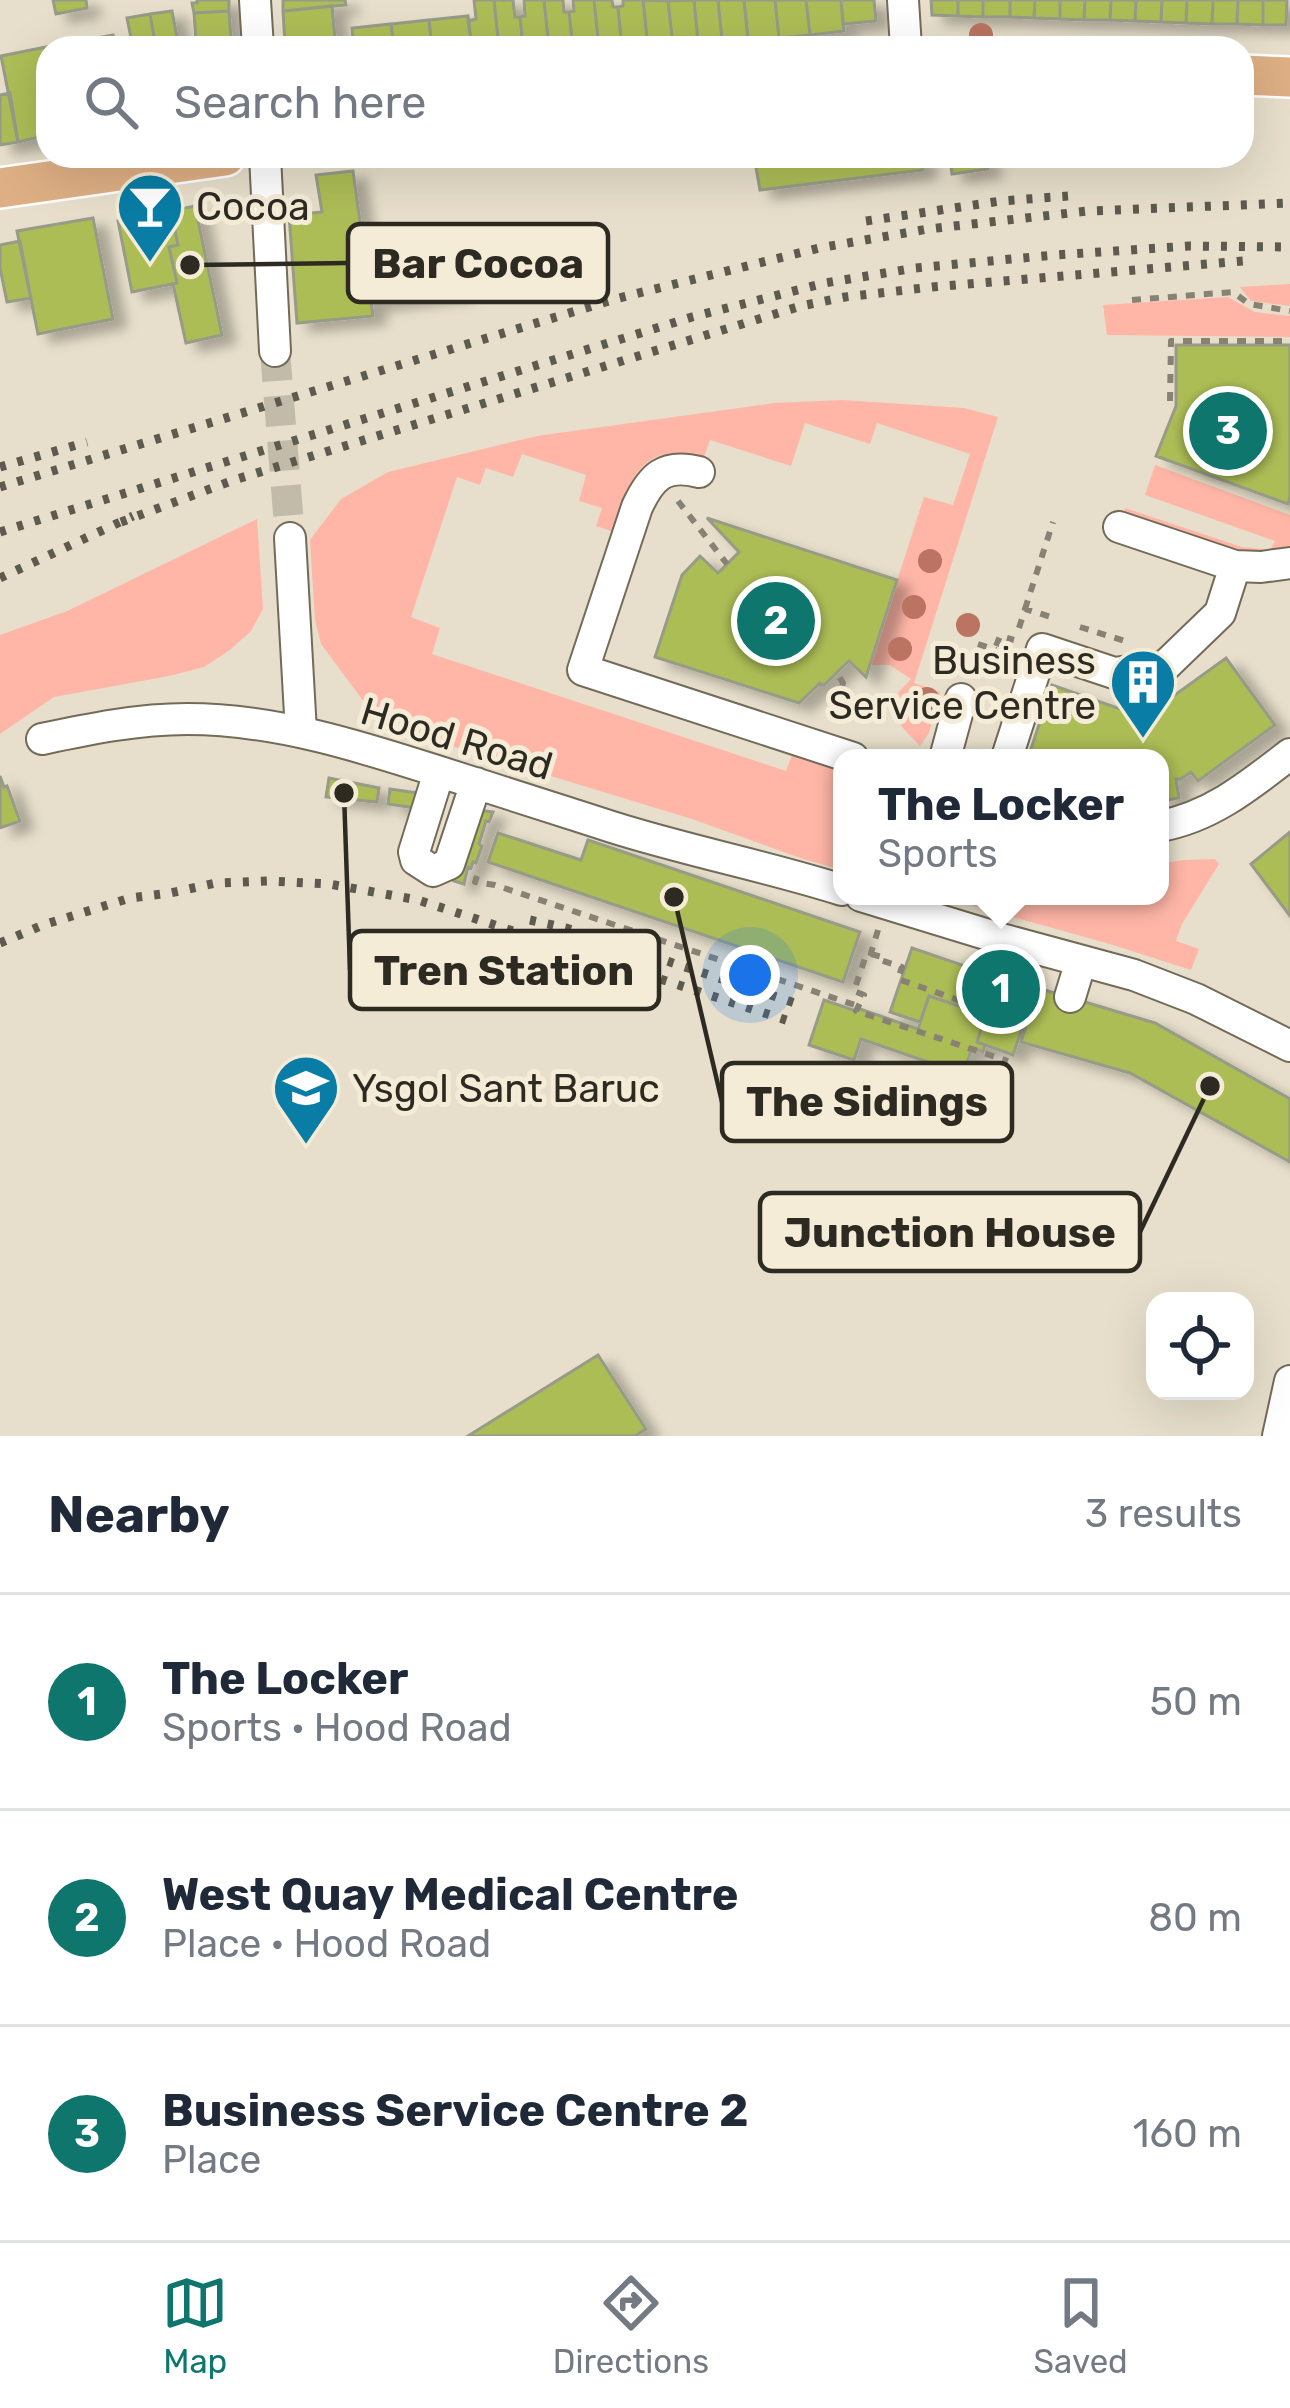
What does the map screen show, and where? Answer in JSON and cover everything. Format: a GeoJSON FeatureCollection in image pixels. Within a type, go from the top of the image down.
{"type":"FeatureCollection","features":[{"type":"Feature","properties":{"kind":"main road"},"geometry":{"type":"LineString","coordinates":[[1254,75],[1290,76]]}},
{"type":"Feature","properties":{"kind":"main road"},"geometry":{"type":"LineString","coordinates":[[0,188],[141,168]]}},
{"type":"Feature","properties":{"kind":"street"},"geometry":{"type":"LineString","coordinates":[[255,0],[257,36]]}},
{"type":"Feature","properties":{"kind":"street"},"geometry":{"type":"LineString","coordinates":[[903,0],[905,36]]}},
{"type":"Feature","properties":{"kind":"street"},"geometry":{"type":"LineString","coordinates":[[266,168],[275,351]]}},
{"type":"Feature","properties":{"kind":"street"},"geometry":{"type":"LineString","coordinates":[[699,472],[664,471],[648,484],[583,670],[833,751]]}},
{"type":"Feature","properties":{"kind":"street"},"geometry":{"type":"LineString","coordinates":[[1119,527],[1235,566],[1290,563]]}},
{"type":"Feature","properties":{"kind":"street"},"geometry":{"type":"LineString","coordinates":[[290,538],[301,732]]}},
{"type":"Feature","properties":{"kind":"street"},"geometry":{"type":"LineString","coordinates":[[1010,749],[1042,649],[1114,673],[1165,666],[1220,613],[1235,566]]}},
{"type":"Feature","properties":{"kind":"street"},"geometry":{"type":"LineString","coordinates":[[948,749],[962,699]]}},
{"type":"Feature","properties":{"kind":"street","name":"Hood Road"},"geometry":{"type":"LineString","coordinates":[[42,739],[99,726],[184,719],[301,732],[680,848],[833,887]]}},
{"type":"Feature","properties":{"kind":"street"},"geometry":{"type":"LineString","coordinates":[[1169,824],[1194,818],[1239,794],[1290,754]]}},
{"type":"Feature","properties":{"kind":"street"},"geometry":{"type":"LineString","coordinates":[[439,772],[414,852],[416,860],[433,871],[449,865],[476,783]]}},
{"type":"Feature","properties":{"kind":"street"},"geometry":{"type":"LineString","coordinates":[[891,905],[1134,975],[1185,994],[1290,1046]]}},
{"type":"Feature","properties":{"kind":"street"},"geometry":{"type":"LineString","coordinates":[[1070,997],[1081,961]]}},
{"type":"Feature","properties":{"kind":"street"},"geometry":{"type":"LineString","coordinates":[[1278,1436],[1290,1382]]}},
{"type":"Feature","properties":{"kind":"path"},"geometry":{"type":"LineString","coordinates":[[1132,300],[1233,292],[1249,304],[1290,311]]}},
{"type":"Feature","properties":{"kind":"path"},"geometry":{"type":"LineString","coordinates":[[1170,401],[1171,340],[1290,341]]}},
{"type":"Feature","properties":{"kind":"path"},"geometry":{"type":"LineString","coordinates":[[658,476],[728,564]]}},
{"type":"Feature","properties":{"kind":"path"},"geometry":{"type":"LineString","coordinates":[[1025,609],[1053,522]]}},
{"type":"Feature","properties":{"kind":"path"},"geometry":{"type":"LineString","coordinates":[[978,644],[995,650]]}},
{"type":"Feature","properties":{"kind":"path"},"geometry":{"type":"LineString","coordinates":[[836,673],[843,683],[841,749]]}},
{"type":"Feature","properties":{"kind":"path"},"geometry":{"type":"LineString","coordinates":[[482,860],[475,882],[858,1006]]}},
{"type":"Feature","properties":{"kind":"path"},"geometry":{"type":"LineString","coordinates":[[871,953],[874,905]]}},
{"type":"Feature","properties":{"kind":"path"},"geometry":{"type":"LineString","coordinates":[[1008,1061],[856,1011],[865,994],[854,991],[867,952],[902,967],[898,979],[1024,1023]]}},
{"type":"Feature","properties":{"kind":"shaded area"},"geometry":{"type":"Polygon","coordinates":[[[1290,284],[1290,306],[1251,301],[1240,287],[1290,284]]]}},
{"type":"Feature","properties":{"kind":"shaded area"},"geometry":{"type":"Polygon","coordinates":[[[1228,297],[1255,312],[1290,316],[1290,337],[1107,335],[1103,305],[1228,297]]]}},
{"type":"Feature","properties":{"kind":"shaded area"},"geometry":{"type":"Polygon","coordinates":[[[842,400],[964,408],[998,417],[914,683],[940,692],[929,733],[920,746],[901,726],[906,709],[898,693],[911,679],[890,665],[870,665],[924,497],[953,505],[970,454],[877,423],[870,444],[805,423],[791,466],[710,440],[703,460],[665,454],[651,460],[632,482],[614,532],[596,526],[602,508],[579,501],[586,475],[522,454],[513,477],[486,468],[480,485],[457,477],[411,617],[440,628],[432,654],[786,771],[792,755],[833,767],[833,867],[429,739],[367,706],[321,644],[310,540],[341,499],[388,472],[537,436],[774,403],[842,400]]]}},
{"type":"Feature","properties":{"kind":"shaded area"},"geometry":{"type":"Polygon","coordinates":[[[1155,465],[1290,515],[1290,549],[1267,552],[1225,550],[1123,516],[1125,508],[1242,547],[1270,550],[1275,541],[1145,495],[1155,465]]]}},
{"type":"Feature","properties":{"kind":"shaded area"},"geometry":{"type":"Polygon","coordinates":[[[257,519],[263,609],[251,631],[230,650],[204,667],[54,697],[0,734],[0,635],[67,611],[257,519]]]}},
{"type":"Feature","properties":{"kind":"shaded area"},"geometry":{"type":"Polygon","coordinates":[[[1215,859],[1219,864],[1176,941],[1199,949],[1191,970],[970,905],[1169,905],[1169,862],[1215,859]]]}},
{"type":"Feature","properties":{"kind":"building"},"geometry":{"type":"Polygon","coordinates":[[[53,0],[86,0],[87,8],[56,14],[53,0]]]}},
{"type":"Feature","properties":{"kind":"building"},"geometry":{"type":"Polygon","coordinates":[[[229,0],[229,11],[194,13],[192,3],[229,0]]]}},
{"type":"Feature","properties":{"kind":"building"},"geometry":{"type":"Polygon","coordinates":[[[283,0],[345,0],[346,5],[283,11],[283,0]]]}},
{"type":"Feature","properties":{"kind":"building"},"geometry":{"type":"Polygon","coordinates":[[[474,0],[494,0],[498,36],[470,36],[468,21],[476,19],[474,0]]]}},
{"type":"Feature","properties":{"kind":"building"},"geometry":{"type":"Polygon","coordinates":[[[494,0],[513,0],[522,36],[498,36],[494,0]]]}},
{"type":"Feature","properties":{"kind":"building"},"geometry":{"type":"Polygon","coordinates":[[[524,0],[544,0],[548,36],[522,36],[520,17],[525,16],[524,0]]]}},
{"type":"Feature","properties":{"kind":"building"},"geometry":{"type":"Polygon","coordinates":[[[544,0],[563,0],[572,36],[548,36],[544,0]]]}},
{"type":"Feature","properties":{"kind":"building"},"geometry":{"type":"Polygon","coordinates":[[[573,0],[594,0],[598,36],[572,36],[569,12],[574,11],[573,0]]]}},
{"type":"Feature","properties":{"kind":"building"},"geometry":{"type":"Polygon","coordinates":[[[594,0],[612,0],[613,7],[618,7],[621,36],[598,36],[594,0]]]}},
{"type":"Feature","properties":{"kind":"building"},"geometry":{"type":"Polygon","coordinates":[[[623,0],[643,0],[647,36],[621,36],[618,7],[623,0]]]}},
{"type":"Feature","properties":{"kind":"building"},"geometry":{"type":"Polygon","coordinates":[[[643,0],[668,1],[672,36],[647,36],[643,0]]]}},
{"type":"Feature","properties":{"kind":"building"},"geometry":{"type":"Polygon","coordinates":[[[694,0],[697,36],[672,36],[668,1],[694,0]]]}},
{"type":"Feature","properties":{"kind":"building"},"geometry":{"type":"Polygon","coordinates":[[[694,0],[718,0],[722,36],[697,36],[694,0]]]}},
{"type":"Feature","properties":{"kind":"building"},"geometry":{"type":"Polygon","coordinates":[[[718,0],[744,0],[748,36],[722,36],[718,0]]]}},
{"type":"Feature","properties":{"kind":"building"},"geometry":{"type":"Polygon","coordinates":[[[744,0],[775,0],[779,36],[748,36],[744,0]]]}},
{"type":"Feature","properties":{"kind":"building"},"geometry":{"type":"Polygon","coordinates":[[[775,0],[806,0],[810,35],[779,36],[775,0]]]}},
{"type":"Feature","properties":{"kind":"building"},"geometry":{"type":"Polygon","coordinates":[[[806,0],[841,0],[844,31],[810,35],[806,0]]]}},
{"type":"Feature","properties":{"kind":"building"},"geometry":{"type":"Polygon","coordinates":[[[841,0],[874,0],[876,21],[843,24],[841,0]]]}},
{"type":"Feature","properties":{"kind":"building"},"geometry":{"type":"Polygon","coordinates":[[[931,0],[958,0],[958,16],[932,15],[931,0]]]}},
{"type":"Feature","properties":{"kind":"building"},"geometry":{"type":"Polygon","coordinates":[[[958,0],[983,0],[983,17],[958,16],[958,0]]]}},
{"type":"Feature","properties":{"kind":"building"},"geometry":{"type":"Polygon","coordinates":[[[983,0],[1010,0],[1010,17],[983,17],[983,0]]]}},
{"type":"Feature","properties":{"kind":"building"},"geometry":{"type":"Polygon","coordinates":[[[1010,0],[1035,0],[1034,18],[1010,17],[1010,0]]]}},
{"type":"Feature","properties":{"kind":"building"},"geometry":{"type":"Polygon","coordinates":[[[1035,0],[1060,0],[1060,19],[1034,18],[1035,0]]]}},
{"type":"Feature","properties":{"kind":"building"},"geometry":{"type":"Polygon","coordinates":[[[1060,0],[1085,0],[1084,20],[1060,19],[1060,0]]]}},
{"type":"Feature","properties":{"kind":"building"},"geometry":{"type":"Polygon","coordinates":[[[1085,0],[1111,0],[1110,20],[1084,20],[1085,0]]]}},
{"type":"Feature","properties":{"kind":"building"},"geometry":{"type":"Polygon","coordinates":[[[1111,0],[1136,0],[1135,21],[1110,20],[1111,0]]]}},
{"type":"Feature","properties":{"kind":"building"},"geometry":{"type":"Polygon","coordinates":[[[1136,0],[1162,0],[1161,22],[1135,21],[1136,0]]]}},
{"type":"Feature","properties":{"kind":"building"},"geometry":{"type":"Polygon","coordinates":[[[1162,0],[1187,0],[1186,23],[1161,22],[1162,0]]]}},
{"type":"Feature","properties":{"kind":"building"},"geometry":{"type":"Polygon","coordinates":[[[1187,0],[1213,0],[1212,24],[1186,23],[1187,0]]]}},
{"type":"Feature","properties":{"kind":"building"},"geometry":{"type":"Polygon","coordinates":[[[1213,0],[1238,0],[1237,24],[1212,24],[1213,0]]]}},
{"type":"Feature","properties":{"kind":"building"},"geometry":{"type":"Polygon","coordinates":[[[1238,0],[1263,0],[1263,25],[1237,24],[1238,0]]]}},
{"type":"Feature","properties":{"kind":"building"},"geometry":{"type":"Polygon","coordinates":[[[1263,0],[1287,0],[1286,25],[1263,25],[1263,0]]]}},
{"type":"Feature","properties":{"kind":"building"},"geometry":{"type":"Polygon","coordinates":[[[332,6],[335,36],[285,36],[283,11],[332,6]]]}},
{"type":"Feature","properties":{"kind":"building"},"geometry":{"type":"Polygon","coordinates":[[[172,11],[177,36],[154,36],[150,14],[172,11]]]}},
{"type":"Feature","properties":{"kind":"building"},"geometry":{"type":"Polygon","coordinates":[[[229,11],[231,36],[196,36],[194,13],[229,11]]]}},
{"type":"Feature","properties":{"kind":"building"},"geometry":{"type":"Polygon","coordinates":[[[150,14],[154,36],[131,36],[127,18],[150,14]]]}},
{"type":"Feature","properties":{"kind":"building"},"geometry":{"type":"Polygon","coordinates":[[[468,16],[470,36],[431,36],[429,20],[468,16]]]}},
{"type":"Feature","properties":{"kind":"building"},"geometry":{"type":"Polygon","coordinates":[[[429,20],[431,36],[392,36],[391,24],[429,20]]]}},
{"type":"Feature","properties":{"kind":"building"},"geometry":{"type":"Polygon","coordinates":[[[391,24],[392,36],[353,36],[352,28],[391,24]]]}},
{"type":"Feature","properties":{"kind":"building"},"geometry":{"type":"Polygon","coordinates":[[[36,49],[36,138],[18,142],[1,56],[36,49]]]}},
{"type":"Feature","properties":{"kind":"building"},"geometry":{"type":"Polygon","coordinates":[[[10,93],[18,142],[0,145],[0,95],[10,93]]]}},
{"type":"Feature","properties":{"kind":"building"},"geometry":{"type":"Polygon","coordinates":[[[756,168],[923,170],[760,190],[756,168]]]}},
{"type":"Feature","properties":{"kind":"building"},"geometry":{"type":"Polygon","coordinates":[[[951,168],[988,169],[952,174],[951,168]]]}},
{"type":"Feature","properties":{"kind":"building"},"geometry":{"type":"Polygon","coordinates":[[[353,171],[373,316],[297,323],[289,215],[322,212],[316,175],[353,171]]]}},
{"type":"Feature","properties":{"kind":"building"},"geometry":{"type":"Polygon","coordinates":[[[195,206],[222,335],[186,343],[173,284],[177,283],[169,247],[178,245],[171,211],[195,206]]]}},
{"type":"Feature","properties":{"kind":"building","name":"Cocoa"},"geometry":{"type":"Polygon","coordinates":[[[171,211],[178,245],[169,247],[177,283],[132,292],[118,221],[171,211]]]}},
{"type":"Feature","properties":{"kind":"building"},"geometry":{"type":"Polygon","coordinates":[[[93,218],[113,319],[38,334],[17,231],[93,218]]]}},
{"type":"Feature","properties":{"kind":"building"},"geometry":{"type":"Polygon","coordinates":[[[453,228],[461,291],[374,302],[366,239],[453,228]]]}},
{"type":"Feature","properties":{"kind":"building"},"geometry":{"type":"Polygon","coordinates":[[[20,241],[31,298],[7,302],[0,245],[20,241]]]}},
{"type":"Feature","properties":{"kind":"building"},"geometry":{"type":"Polygon","coordinates":[[[1176,345],[1290,345],[1288,504],[1156,456],[1176,406],[1176,345]]]}},
{"type":"Feature","properties":{"kind":"building"},"geometry":{"type":"Polygon","coordinates":[[[707,518],[897,580],[866,677],[849,661],[799,703],[655,657],[682,575],[700,556],[718,573],[739,552],[707,518]]]}},
{"type":"Feature","properties":{"kind":"building","name":"Business Service Centre"},"geometry":{"type":"Polygon","coordinates":[[[1226,658],[1275,725],[1198,781],[1191,772],[1176,779],[1179,798],[1169,800],[1169,749],[1031,749],[1052,685],[1140,716],[1226,658]]]}},
{"type":"Feature","properties":{"kind":"building"},"geometry":{"type":"Polygon","coordinates":[[[0,776],[20,821],[0,828],[0,776]]]}},
{"type":"Feature","properties":{"kind":"building"},"geometry":{"type":"Polygon","coordinates":[[[329,778],[379,788],[377,802],[326,797],[329,778]]]}},
{"type":"Feature","properties":{"kind":"building"},"geometry":{"type":"Polygon","coordinates":[[[390,789],[418,793],[416,808],[388,804],[390,789]]]}},
{"type":"Feature","properties":{"kind":"building"},"geometry":{"type":"Polygon","coordinates":[[[477,810],[493,812],[464,884],[454,881],[477,810]]]}},
{"type":"Feature","properties":{"kind":"building"},"geometry":{"type":"Polygon","coordinates":[[[1290,832],[1290,916],[1251,864],[1290,832]]]}},
{"type":"Feature","properties":{"kind":"building"},"geometry":{"type":"Polygon","coordinates":[[[498,833],[581,860],[588,840],[860,932],[843,982],[488,862],[498,833]]]}},
{"type":"Feature","properties":{"kind":"building"},"geometry":{"type":"Polygon","coordinates":[[[912,948],[1035,990],[1013,1055],[977,1042],[986,1015],[929,996],[920,1022],[890,1012],[912,948]]]}},
{"type":"Feature","properties":{"kind":"building"},"geometry":{"type":"Polygon","coordinates":[[[999,978],[1011,982],[1001,1010],[989,1005],[999,978]]]}},
{"type":"Feature","properties":{"kind":"building"},"geometry":{"type":"Polygon","coordinates":[[[1011,982],[1023,986],[1014,1013],[1001,1010],[1011,982]]]}},
{"type":"Feature","properties":{"kind":"building"},"geometry":{"type":"Polygon","coordinates":[[[1011,982],[1023,986],[1014,1013],[1001,1010],[1011,982]]]}},
{"type":"Feature","properties":{"kind":"building"},"geometry":{"type":"Polygon","coordinates":[[[1038,988],[1155,1023],[1290,1099],[1290,1162],[1130,1073],[1021,1042],[1038,988]]]}},
{"type":"Feature","properties":{"kind":"building"},"geometry":{"type":"Polygon","coordinates":[[[929,996],[986,1015],[977,1042],[985,1045],[983,1052],[972,1048],[958,1089],[942,1084],[948,1069],[861,1039],[854,1060],[809,1045],[824,1000],[918,1029],[929,996]]]}},
{"type":"Feature","properties":{"kind":"building"},"geometry":{"type":"Polygon","coordinates":[[[598,1355],[646,1429],[635,1436],[468,1436],[598,1355]]]}},
{"type":"Feature","properties":{"kind":"tunnel"},"geometry":{"type":"LineString","coordinates":[[275,351],[290,538]]}},
{"type":"Feature","properties":{"kind":"railway"},"geometry":{"type":"LineString","coordinates":[[866,221],[1068,196]]}},
{"type":"Feature","properties":{"kind":"railway"},"geometry":{"type":"LineString","coordinates":[[0,487],[615,299],[819,248],[928,229],[1088,211],[1290,203]]}},
{"type":"Feature","properties":{"kind":"railway"},"geometry":{"type":"LineString","coordinates":[[0,532],[692,317],[825,283],[915,268],[1055,255],[1190,246],[1290,247]]}},
{"type":"Feature","properties":{"kind":"railway"},"geometry":{"type":"LineString","coordinates":[[121,522],[234,480],[801,306],[932,287],[1243,261]]}},
{"type":"Feature","properties":{"kind":"railway"},"geometry":{"type":"LineString","coordinates":[[0,467],[87,442]]}},
{"type":"Feature","properties":{"kind":"railway"},"geometry":{"type":"LineString","coordinates":[[0,578],[133,516]]}},
{"type":"Feature","properties":{"kind":"railway"},"geometry":{"type":"LineString","coordinates":[[0,943],[130,898],[216,883],[329,884],[418,900],[792,1022]]}},
{"type":"Feature","properties":{"kind":"railway"},"geometry":{"type":"LineString","coordinates":[[530,920],[798,1004]]}},
{"type":"Feature","properties":{"kind":"place","name":"Cocoa"},"geometry":{"type":"Point","coordinates":[150,265]}},
{"type":"Feature","properties":{"kind":"place","name":"Bar Cocoa"},"geometry":{"type":"Point","coordinates":[190,265]}},
{"type":"Feature","properties":{"kind":"place","name":"Business Service Centre 2"},"geometry":{"type":"Point","coordinates":[1228,431]}},
{"type":"Feature","properties":{"kind":"place","name":"West Quay Medical Centre"},"geometry":{"type":"Point","coordinates":[776,621]}},
{"type":"Feature","properties":{"kind":"place","name":"Business Service Centre"},"geometry":{"type":"Point","coordinates":[1143,741]}},
{"type":"Feature","properties":{"kind":"place","name":"Tren Station"},"geometry":{"type":"Point","coordinates":[344,793]}},
{"type":"Feature","properties":{"kind":"place","name":"The Sidings"},"geometry":{"type":"Point","coordinates":[674,897]}},
{"type":"Feature","properties":{"kind":"place","name":"The Locker"},"geometry":{"type":"Point","coordinates":[1001,989]}},
{"type":"Feature","properties":{"kind":"place","name":"Junction House"},"geometry":{"type":"Point","coordinates":[1210,1086]}},
{"type":"Feature","properties":{"kind":"place","name":"Ysgol Sant Baruc"},"geometry":{"type":"Point","coordinates":[306,1147]}}]}
